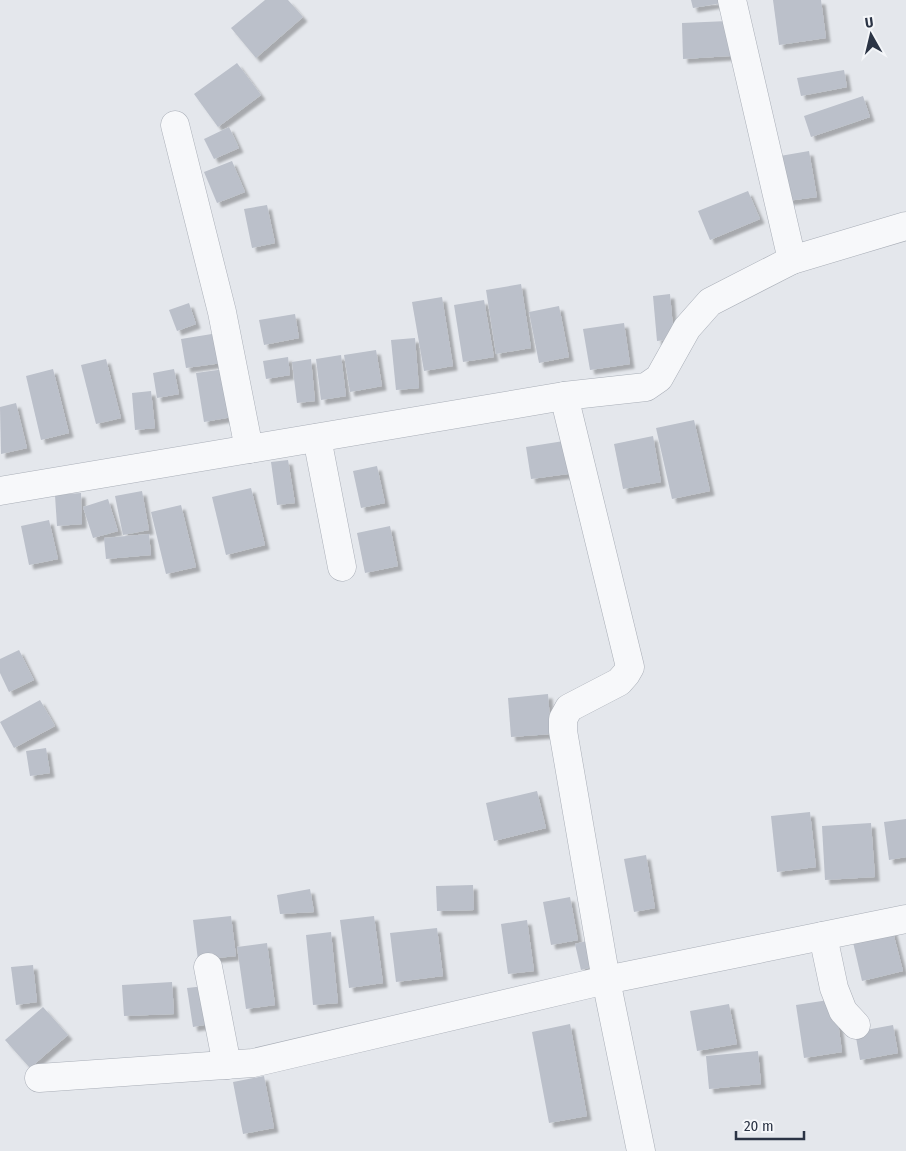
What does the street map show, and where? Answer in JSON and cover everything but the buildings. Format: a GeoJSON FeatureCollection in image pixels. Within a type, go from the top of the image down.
{"type":"FeatureCollection","features":[{"type":"Feature","properties":{"kind":"street"},"geometry":{"type":"LineString","coordinates":[[732,0],[792,260]]}},
{"type":"Feature","properties":{"kind":"street"},"geometry":{"type":"LineString","coordinates":[[175,125],[222,312],[249,449]]}},
{"type":"Feature","properties":{"kind":"street"},"geometry":{"type":"LineString","coordinates":[[0,491],[564,396],[646,387],[659,378],[687,328],[710,302],[792,260],[906,226]]}},
{"type":"Feature","properties":{"kind":"street"},"geometry":{"type":"LineString","coordinates":[[564,396],[630,667],[619,682],[569,708],[563,719],[563,731],[606,980],[641,1151]]}},
{"type":"Feature","properties":{"kind":"street"},"geometry":{"type":"LineString","coordinates":[[317,438],[342,567]]}},
{"type":"Feature","properties":{"kind":"street"},"geometry":{"type":"LineString","coordinates":[[40,1078],[253,1063],[606,980],[906,919]]}},
{"type":"Feature","properties":{"kind":"street"},"geometry":{"type":"LineString","coordinates":[[823,936],[834,988],[843,1011],[856,1025]]}},
{"type":"Feature","properties":{"kind":"street"},"geometry":{"type":"LineString","coordinates":[[208,967],[228,1065]]}}]}
